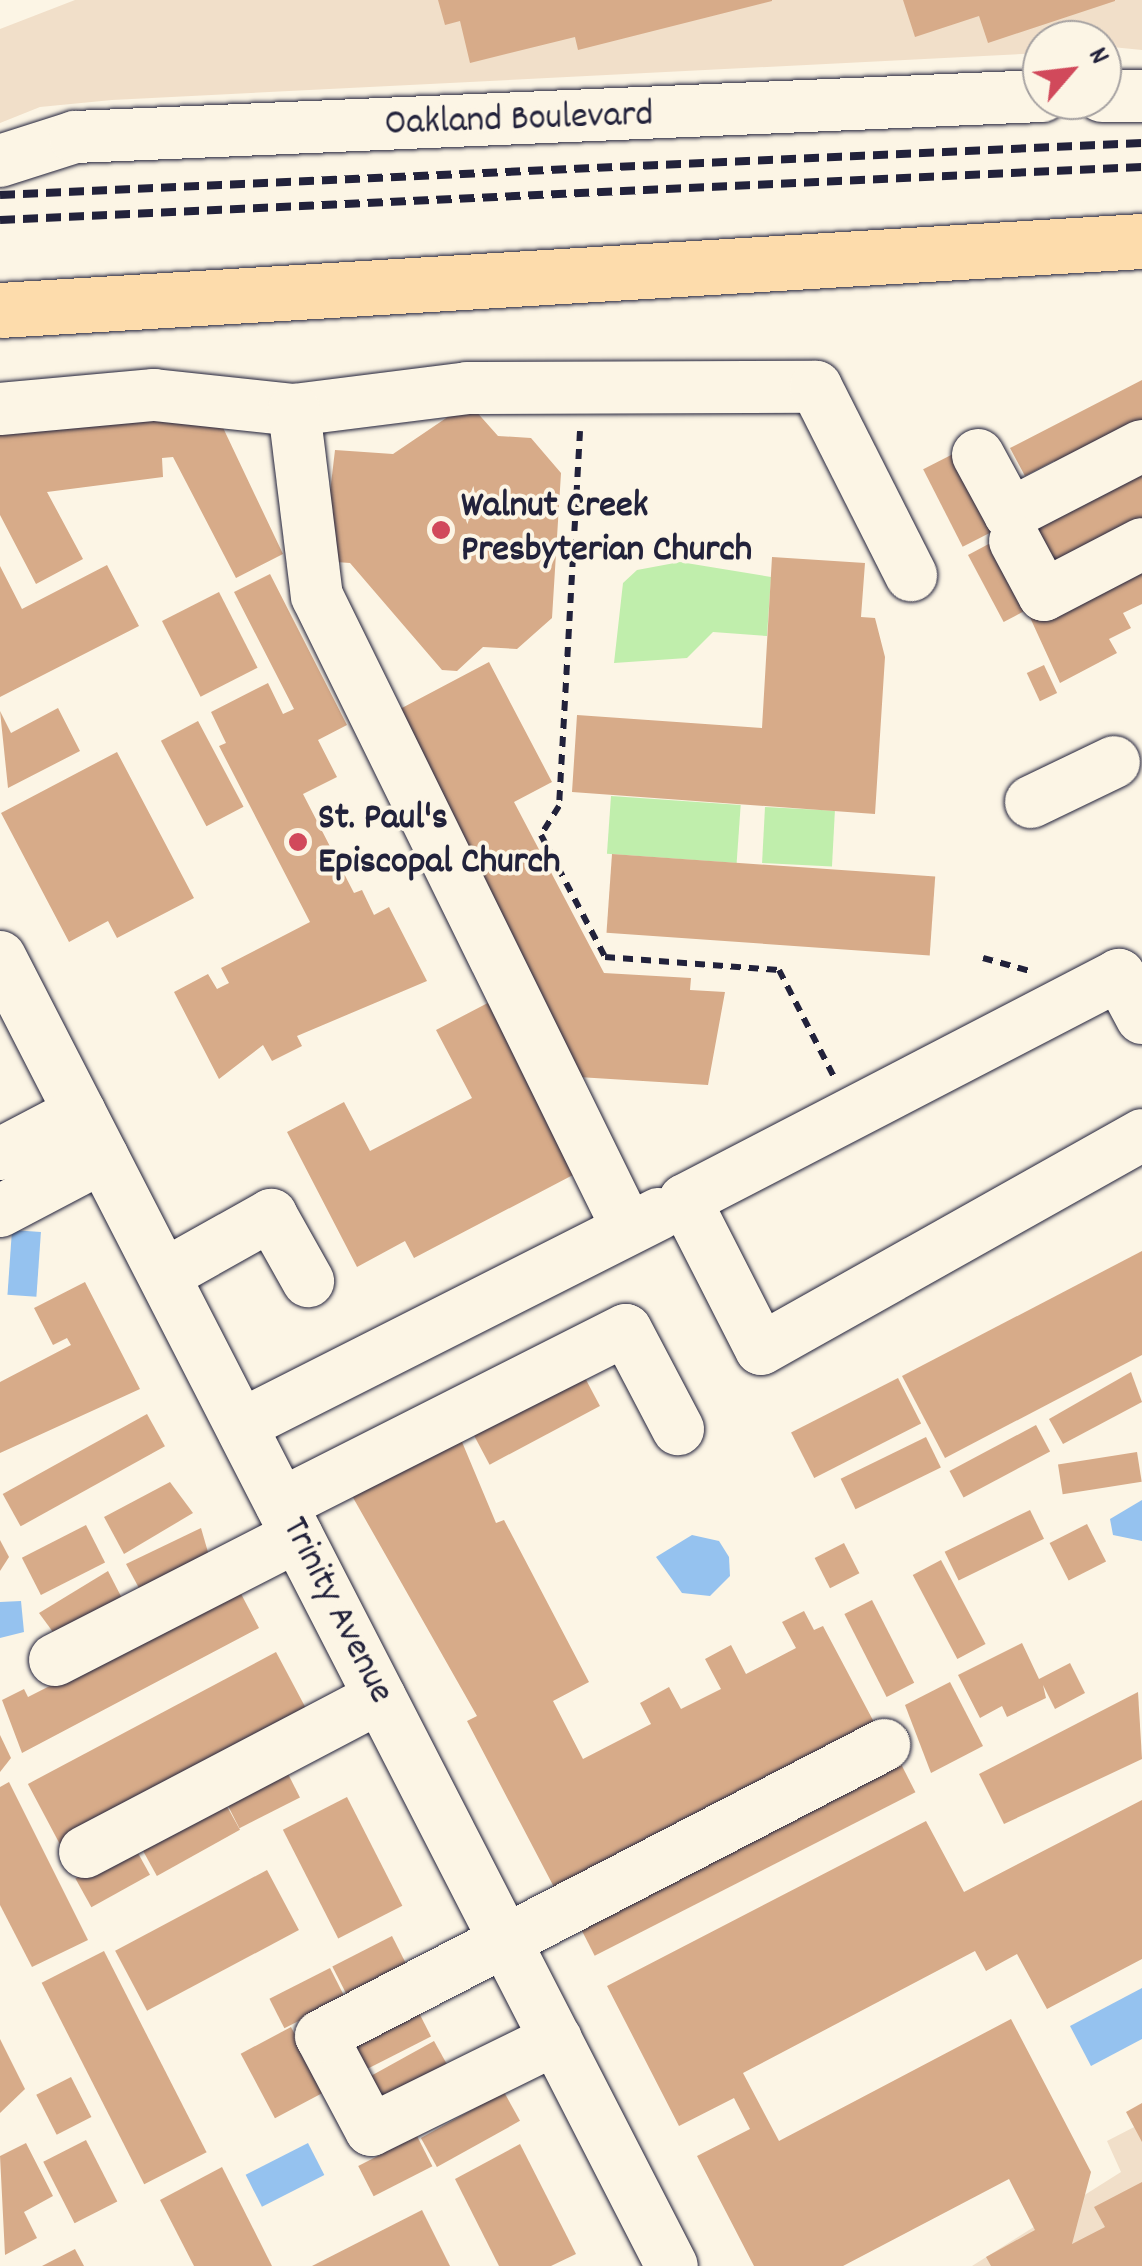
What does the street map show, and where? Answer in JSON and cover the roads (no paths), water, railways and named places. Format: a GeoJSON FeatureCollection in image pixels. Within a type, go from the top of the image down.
{"type":"FeatureCollection","features":[{"type":"Feature","properties":{"kind":"highway"},"geometry":{"type":"LineString","coordinates":[[0,310],[1142,241]]}},
{"type":"Feature","properties":{"kind":"street","name":"Oakland Boulevard"},"geometry":{"type":"LineString","coordinates":[[0,161],[75,136],[1022,97]]}},
{"type":"Feature","properties":{"kind":"street"},"geometry":{"type":"LineString","coordinates":[[0,409],[154,395],[294,410],[467,388],[816,387],[911,575]]}},
{"type":"Feature","properties":{"kind":"street"},"geometry":{"type":"LineString","coordinates":[[294,410],[317,596],[628,1229]]}},
{"type":"Feature","properties":{"kind":"street"},"geometry":{"type":"LineString","coordinates":[[978,454],[1010,514],[1142,446]]}},
{"type":"Feature","properties":{"kind":"street"},"geometry":{"type":"LineString","coordinates":[[1015,541],[1044,595],[1142,544]]}},
{"type":"Feature","properties":{"kind":"street"},"geometry":{"type":"LineString","coordinates":[[1031,802],[1114,762]]}},
{"type":"Feature","properties":{"kind":"street","name":"Trinity Avenue"},"geometry":{"type":"LineString","coordinates":[[0,957],[672,2266]]}},
{"type":"Feature","properties":{"kind":"street"},"geometry":{"type":"LineString","coordinates":[[241,1425],[1119,974],[1142,1018]]}},
{"type":"Feature","properties":{"kind":"street"},"geometry":{"type":"LineString","coordinates":[[0,1154],[80,1112]]}},
{"type":"Feature","properties":{"kind":"street"},"geometry":{"type":"LineString","coordinates":[[685,1200],[762,1349],[1142,1135]]}},
{"type":"Feature","properties":{"kind":"street"},"geometry":{"type":"LineString","coordinates":[[0,1211],[103,1157]]}},
{"type":"Feature","properties":{"kind":"street"},"geometry":{"type":"LineString","coordinates":[[164,1275],[271,1215],[308,1281]]}},
{"type":"Feature","properties":{"kind":"street"},"geometry":{"type":"LineString","coordinates":[[55,1660],[289,1520],[626,1330],[678,1429]]}},
{"type":"Feature","properties":{"kind":"street"},"geometry":{"type":"LineString","coordinates":[[85,1852],[380,1697]]}},
{"type":"Feature","properties":{"kind":"street"},"geometry":{"type":"LineString","coordinates":[[556,2039],[371,2130],[321,2036],[884,1745]]}},
{"type":"Feature","properties":{"kind":"water"},"geometry":{"type":"Polygon","coordinates":[[[12,1230],[41,1232],[36,1297],[7,1295],[12,1230]]]}},
{"type":"Feature","properties":{"kind":"water"},"geometry":{"type":"Polygon","coordinates":[[[1142,1500],[1142,1541],[1113,1535],[1110,1519],[1142,1500]]]}},
{"type":"Feature","properties":{"kind":"water"},"geometry":{"type":"Polygon","coordinates":[[[692,1535],[719,1541],[729,1557],[730,1576],[710,1596],[682,1593],[656,1557],[692,1535]]]}},
{"type":"Feature","properties":{"kind":"water"},"geometry":{"type":"Polygon","coordinates":[[[21,1601],[24,1632],[0,1638],[0,1602],[21,1601]]]}},
{"type":"Feature","properties":{"kind":"water"},"geometry":{"type":"Polygon","coordinates":[[[1142,1988],[1142,2039],[1091,2066],[1070,2026],[1142,1988]]]}},
{"type":"Feature","properties":{"kind":"water"},"geometry":{"type":"Polygon","coordinates":[[[308,2143],[324,2175],[262,2207],[246,2175],[308,2143]]]}},
{"type":"Feature","properties":{"kind":"railway"},"geometry":{"type":"LineString","coordinates":[[0,195],[1142,143]]}},
{"type":"Feature","properties":{"kind":"railway"},"geometry":{"type":"LineString","coordinates":[[0,220],[1142,167]]}},
{"type":"Feature","properties":{"kind":"place","name":"Walnut Creek Presbyterian Church"},"geometry":{"type":"Point","coordinates":[441,530]}},
{"type":"Feature","properties":{"kind":"place","name":"St. Paul's Episcopal Church"},"geometry":{"type":"Point","coordinates":[298,842]}}]}
